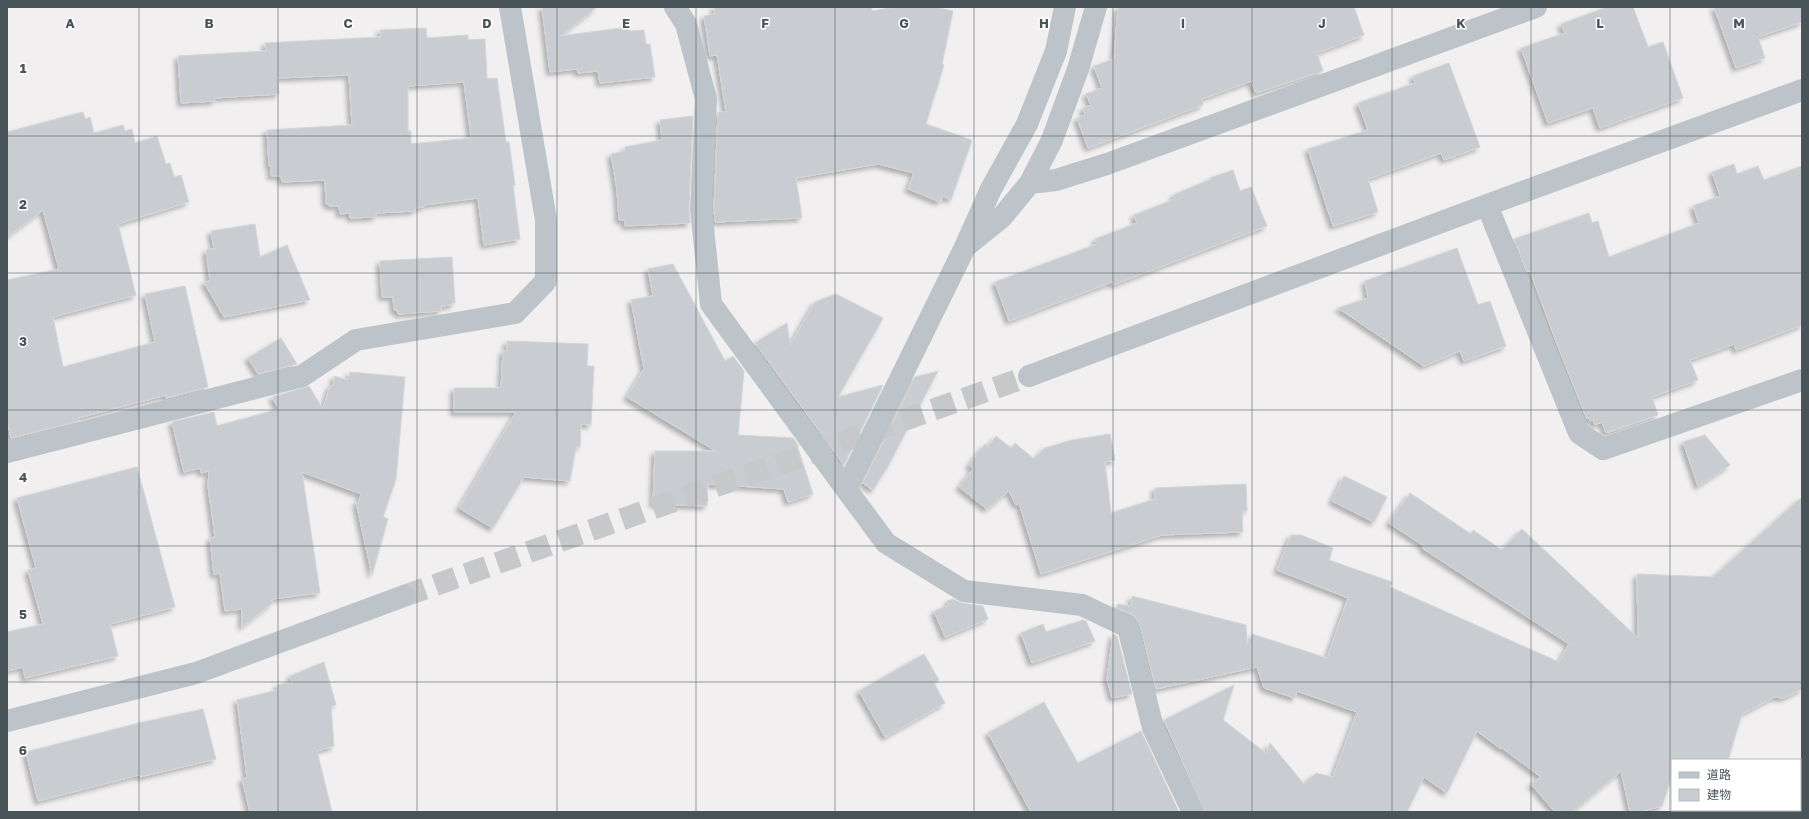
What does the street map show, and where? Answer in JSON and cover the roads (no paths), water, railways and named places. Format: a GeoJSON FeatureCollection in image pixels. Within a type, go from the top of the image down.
{"type":"FeatureCollection","features":[{"type":"Feature","properties":{"kind":"street"},"geometry":{"type":"LineString","coordinates":[[7,452],[302,376],[356,340],[515,313],[546,281],[546,220],[510,7]]}},
{"type":"Feature","properties":{"kind":"street"},"geometry":{"type":"LineString","coordinates":[[675,7],[686,24],[706,99],[701,209],[712,304],[886,543],[964,591],[1082,605],[1128,627],[1153,728],[1193,812]]}},
{"type":"Feature","properties":{"kind":"street"},"geometry":{"type":"LineString","coordinates":[[846,490],[965,247],[991,189],[1027,124],[1056,51],[1065,7]]}},
{"type":"Feature","properties":{"kind":"street"},"geometry":{"type":"LineString","coordinates":[[965,247],[1001,218],[1030,183],[1052,140],[1078,69],[1096,7]]}},
{"type":"Feature","properties":{"kind":"street"},"geometry":{"type":"LineString","coordinates":[[1030,183],[1056,180],[1107,164],[1536,7]]}},
{"type":"Feature","properties":{"kind":"street"},"geometry":{"type":"LineString","coordinates":[[1029,376],[1487,205],[1802,90]]}},
{"type":"Feature","properties":{"kind":"street"},"geometry":{"type":"LineString","coordinates":[[1487,205],[1579,433],[1603,449],[1802,380]]}},
{"type":"Feature","properties":{"kind":"street"},"geometry":{"type":"LineString","coordinates":[[7,721],[196,673],[404,596]]}},
{"type":"Feature","properties":{"kind":"tunnel"},"geometry":{"type":"LineString","coordinates":[[404,596],[1029,376]]}}]}
